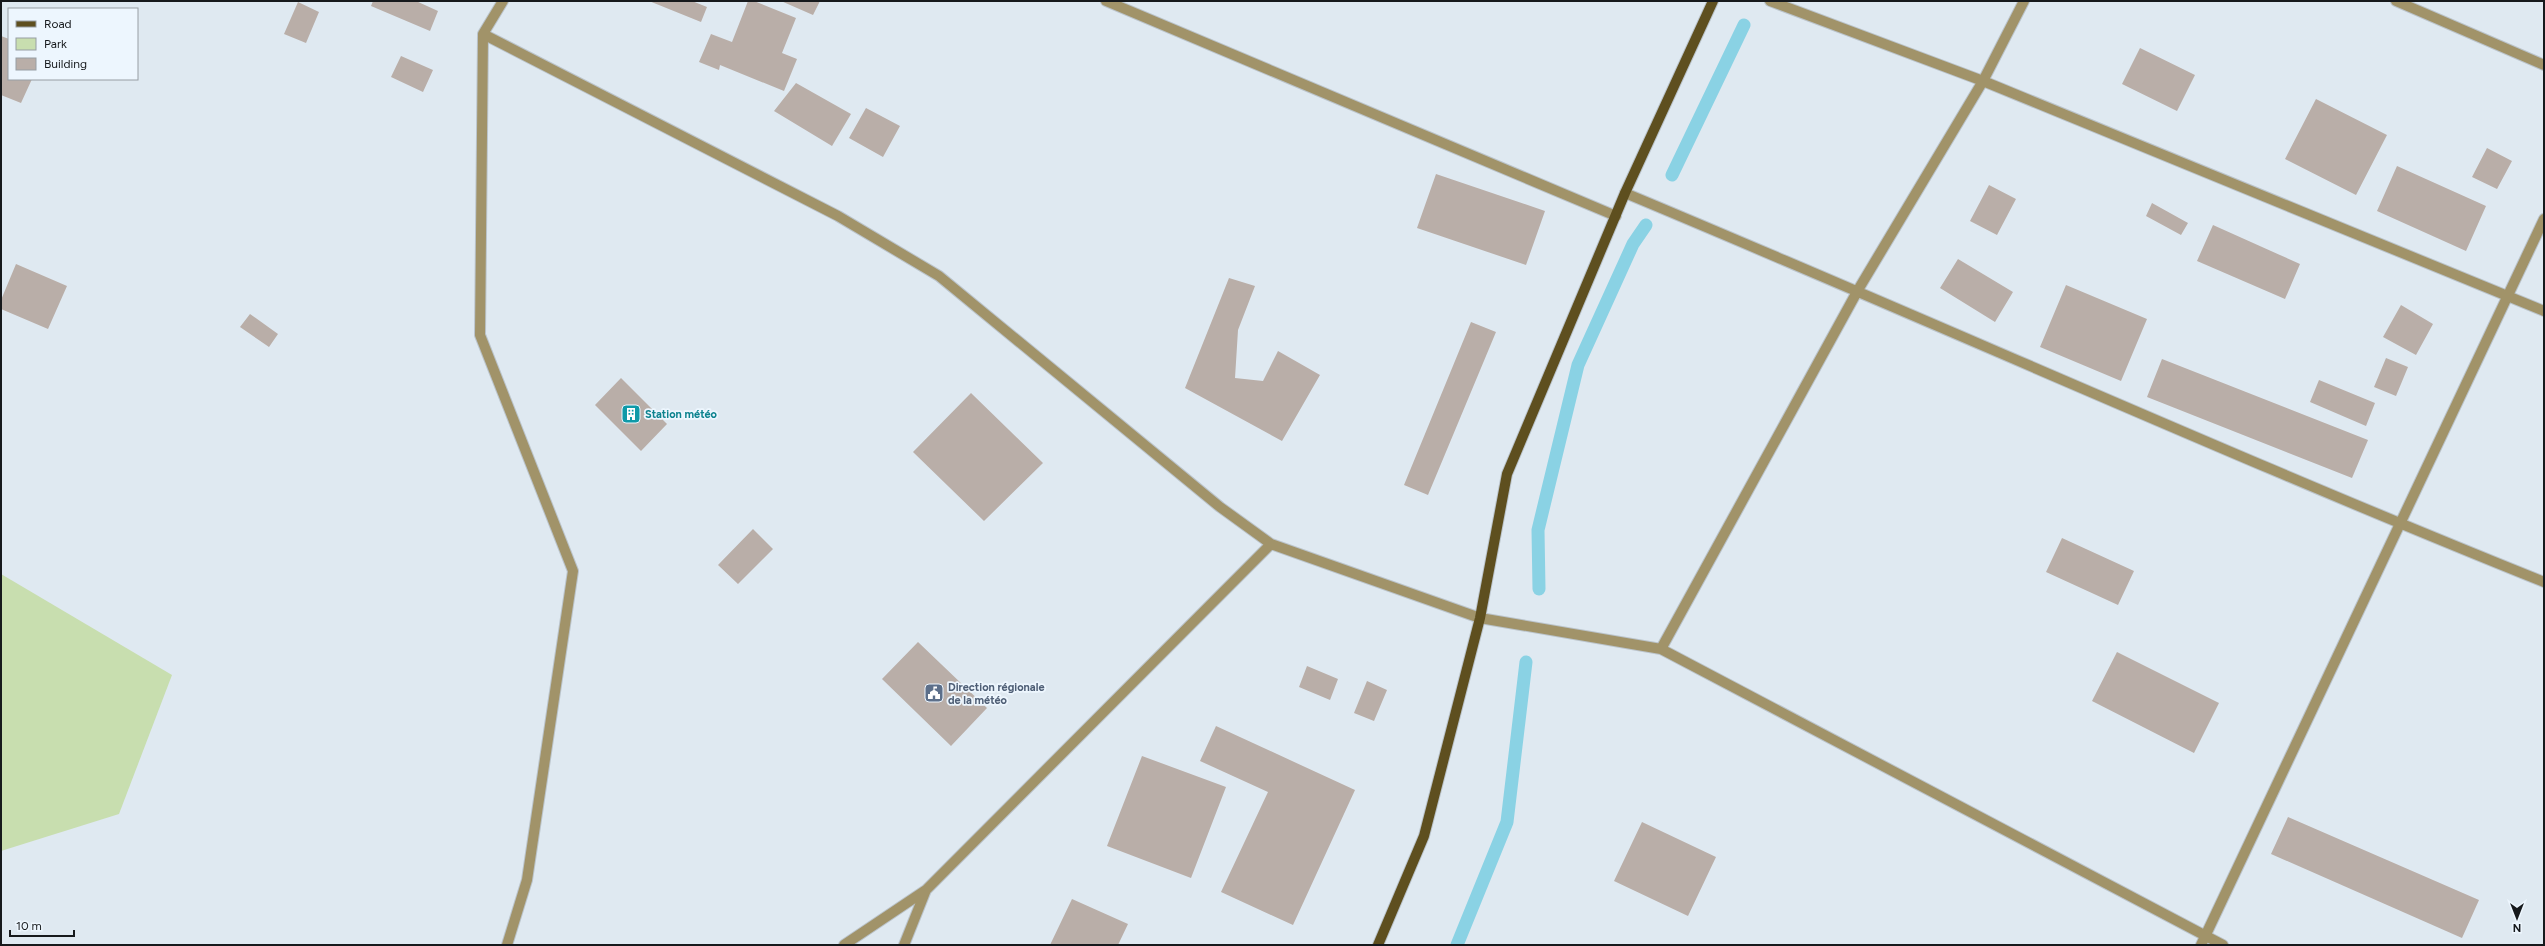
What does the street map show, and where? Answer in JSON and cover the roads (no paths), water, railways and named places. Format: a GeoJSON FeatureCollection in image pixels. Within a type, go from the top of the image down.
{"type":"FeatureCollection","features":[{"type":"Feature","properties":{"kind":"main road"},"geometry":{"type":"LineString","coordinates":[[1378,945],[1424,836],[1480,618],[1507,474],[1625,193],[1713,1]]}},
{"type":"Feature","properties":{"kind":"street"},"geometry":{"type":"LineString","coordinates":[[503,1],[483,34],[480,335],[573,571],[527,880],[507,945]]}},
{"type":"Feature","properties":{"kind":"street"},"geometry":{"type":"LineString","coordinates":[[1106,1],[1616,216]]}},
{"type":"Feature","properties":{"kind":"street"},"geometry":{"type":"LineString","coordinates":[[1770,1],[1982,81],[2544,311]]}},
{"type":"Feature","properties":{"kind":"street"},"geometry":{"type":"LineString","coordinates":[[1661,649],[1858,290],[1982,81],[2024,1]]}},
{"type":"Feature","properties":{"kind":"street"},"geometry":{"type":"LineString","coordinates":[[2396,1],[2544,65]]}},
{"type":"Feature","properties":{"kind":"street"},"geometry":{"type":"LineString","coordinates":[[483,34],[838,216],[939,276],[1220,507],[1271,544],[1480,618],[1661,649],[2204,941],[2223,945]]}},
{"type":"Feature","properties":{"kind":"street"},"geometry":{"type":"LineString","coordinates":[[1625,193],[1858,290],[2400,524],[2544,582]]}},
{"type":"Feature","properties":{"kind":"street"},"geometry":{"type":"LineString","coordinates":[[2204,941],[2544,219]]}},
{"type":"Feature","properties":{"kind":"street"},"geometry":{"type":"LineString","coordinates":[[844,945],[926,890],[1271,544]]}},
{"type":"Feature","properties":{"kind":"street"},"geometry":{"type":"LineString","coordinates":[[904,945],[926,890]]}},
{"type":"Feature","properties":{"kind":"waterway"},"geometry":{"type":"LineString","coordinates":[[1672,175],[1744,25]]}},
{"type":"Feature","properties":{"kind":"waterway"},"geometry":{"type":"LineString","coordinates":[[1539,589],[1538,530],[1578,365],[1633,244],[1646,225]]}},
{"type":"Feature","properties":{"kind":"waterway"},"geometry":{"type":"LineString","coordinates":[[1457,945],[1507,822],[1526,662]]}},
{"type":"Feature","properties":{"kind":"place","name":"Station météo"},"geometry":{"type":"Point","coordinates":[631,414]}},
{"type":"Feature","properties":{"kind":"place","name":"Direction régionale de la météo"},"geometry":{"type":"Point","coordinates":[934,693]}}]}
